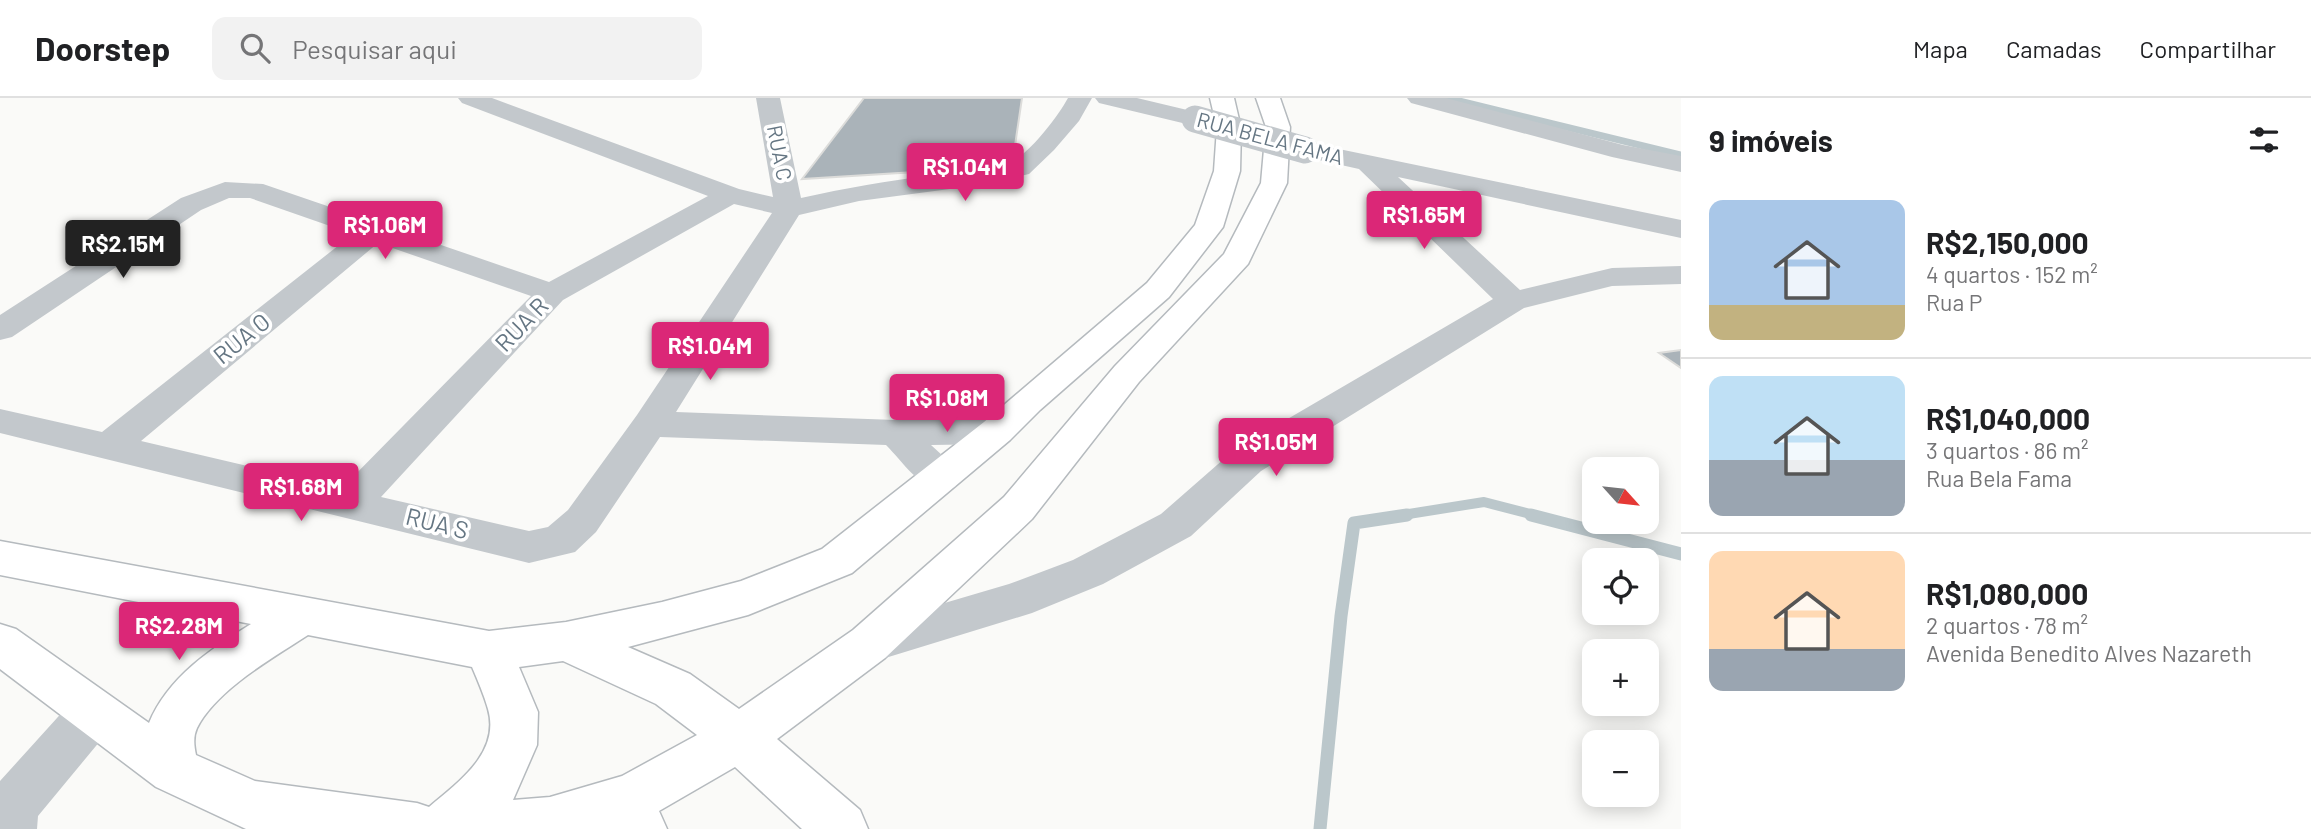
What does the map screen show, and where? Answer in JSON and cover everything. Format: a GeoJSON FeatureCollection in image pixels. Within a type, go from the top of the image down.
{"type":"FeatureCollection","features":[{"type":"Feature","properties":{"kind":"main road"},"geometry":{"type":"LineString","coordinates":[[550,823],[633,798],[739,738],[869,644],[1018,508],[1128,374],[1237,258],[1274,183],[1278,127],[1268,98]]}},
{"type":"Feature","properties":{"kind":"main road"},"geometry":{"type":"LineString","coordinates":[[0,558],[489,651],[566,640],[662,621],[736,600],[837,561],[997,431],[1158,290],[1209,227],[1227,171],[1229,128],[1208,109]]}},
{"type":"Feature","properties":{"kind":"main road"},"geometry":{"type":"LineString","coordinates":[[174,770],[169,737],[184,704],[231,660],[301,616]]}},
{"type":"Feature","properties":{"kind":"main road"},"geometry":{"type":"LineString","coordinates":[[566,640],[673,689],[739,738],[841,829]]}},
{"type":"Feature","properties":{"kind":"main road"},"geometry":{"type":"LineString","coordinates":[[0,643],[174,770],[252,806],[417,829]]}},
{"type":"Feature","properties":{"kind":"main road"},"geometry":{"type":"LineString","coordinates":[[444,829],[493,785],[512,745],[514,712],[489,651]]}},
{"type":"Feature","properties":{"kind":"main road"},"geometry":{"type":"LineString","coordinates":[[476,829],[550,823],[640,829]]}},
{"type":"Feature","properties":{"kind":"street"},"geometry":{"type":"LineString","coordinates":[[470,98],[730,195],[789,209],[859,194],[980,177],[1020,167],[1045,145],[1070,116],[1080,98]]}},
{"type":"Feature","properties":{"kind":"street","name":"RUA C"},"geometry":{"type":"LineString","coordinates":[[768,98],[789,209]]}},
{"type":"Feature","properties":{"kind":"street","name":"RUA BELA FAMA"},"geometry":{"type":"LineString","coordinates":[[1107,98],[1208,109],[1305,150],[1681,229]]}},
{"type":"Feature","properties":{"kind":"street"},"geometry":{"type":"LineString","coordinates":[[1419,98],[1621,152],[1681,164]]}},
{"type":"Feature","properties":{"kind":"street"},"geometry":{"type":"LineString","coordinates":[[1369,165],[1513,301]]}},
{"type":"Feature","properties":{"kind":"street"},"geometry":{"type":"LineString","coordinates":[[0,330],[191,204],[225,190],[253,190],[552,293]]}},
{"type":"Feature","properties":{"kind":"street","name":"RUA R"},"geometry":{"type":"LineString","coordinates":[[351,503],[552,293],[730,195]]}},
{"type":"Feature","properties":{"kind":"street"},"geometry":{"type":"LineString","coordinates":[[650,424],[789,209]]}},
{"type":"Feature","properties":{"kind":"street","name":"RUA O"},"geometry":{"type":"LineString","coordinates":[[109,447],[375,231]]}},
{"type":"Feature","properties":{"kind":"street"},"geometry":{"type":"LineString","coordinates":[[869,644],[1016,600],[1088,572],[1176,525],[1247,461],[1513,301],[1612,277],[1681,275]]}},
{"type":"Feature","properties":{"kind":"street","name":"RUA S"},"geometry":{"type":"LineString","coordinates":[[0,421],[529,547],[559,541],[582,522],[650,424]]}},
{"type":"Feature","properties":{"kind":"street"},"geometry":{"type":"LineString","coordinates":[[650,424],[896,433],[997,431]]}},
{"type":"Feature","properties":{"kind":"street"},"geometry":{"type":"LineString","coordinates":[[896,433],[941,477]]}},
{"type":"Feature","properties":{"kind":"street"},"geometry":{"type":"LineString","coordinates":[[7,815],[93,713]]}},
{"type":"Feature","properties":{"kind":"building"},"geometry":{"type":"Polygon","coordinates":[[[864,98],[1022,98],[1012,166],[802,179],[864,98]]]}},
{"type":"Feature","properties":{"kind":"building"},"geometry":{"type":"Polygon","coordinates":[[[1681,350],[1681,368],[1659,353],[1681,350]]]}},
{"type":"Feature","properties":{"kind":"waterway"},"geometry":{"type":"LineString","coordinates":[[1447,98],[1681,155]]}},
{"type":"Feature","properties":{"kind":"waterway"},"geometry":{"type":"LineString","coordinates":[[1396,516],[1484,502],[1538,516]]}},
{"type":"Feature","properties":{"kind":"waterway"},"geometry":{"type":"LineString","coordinates":[[1320,829],[1341,616],[1354,523],[1407,515]]}},
{"type":"Feature","properties":{"kind":"waterway"},"geometry":{"type":"LineString","coordinates":[[1531,515],[1681,554]]}}]}
